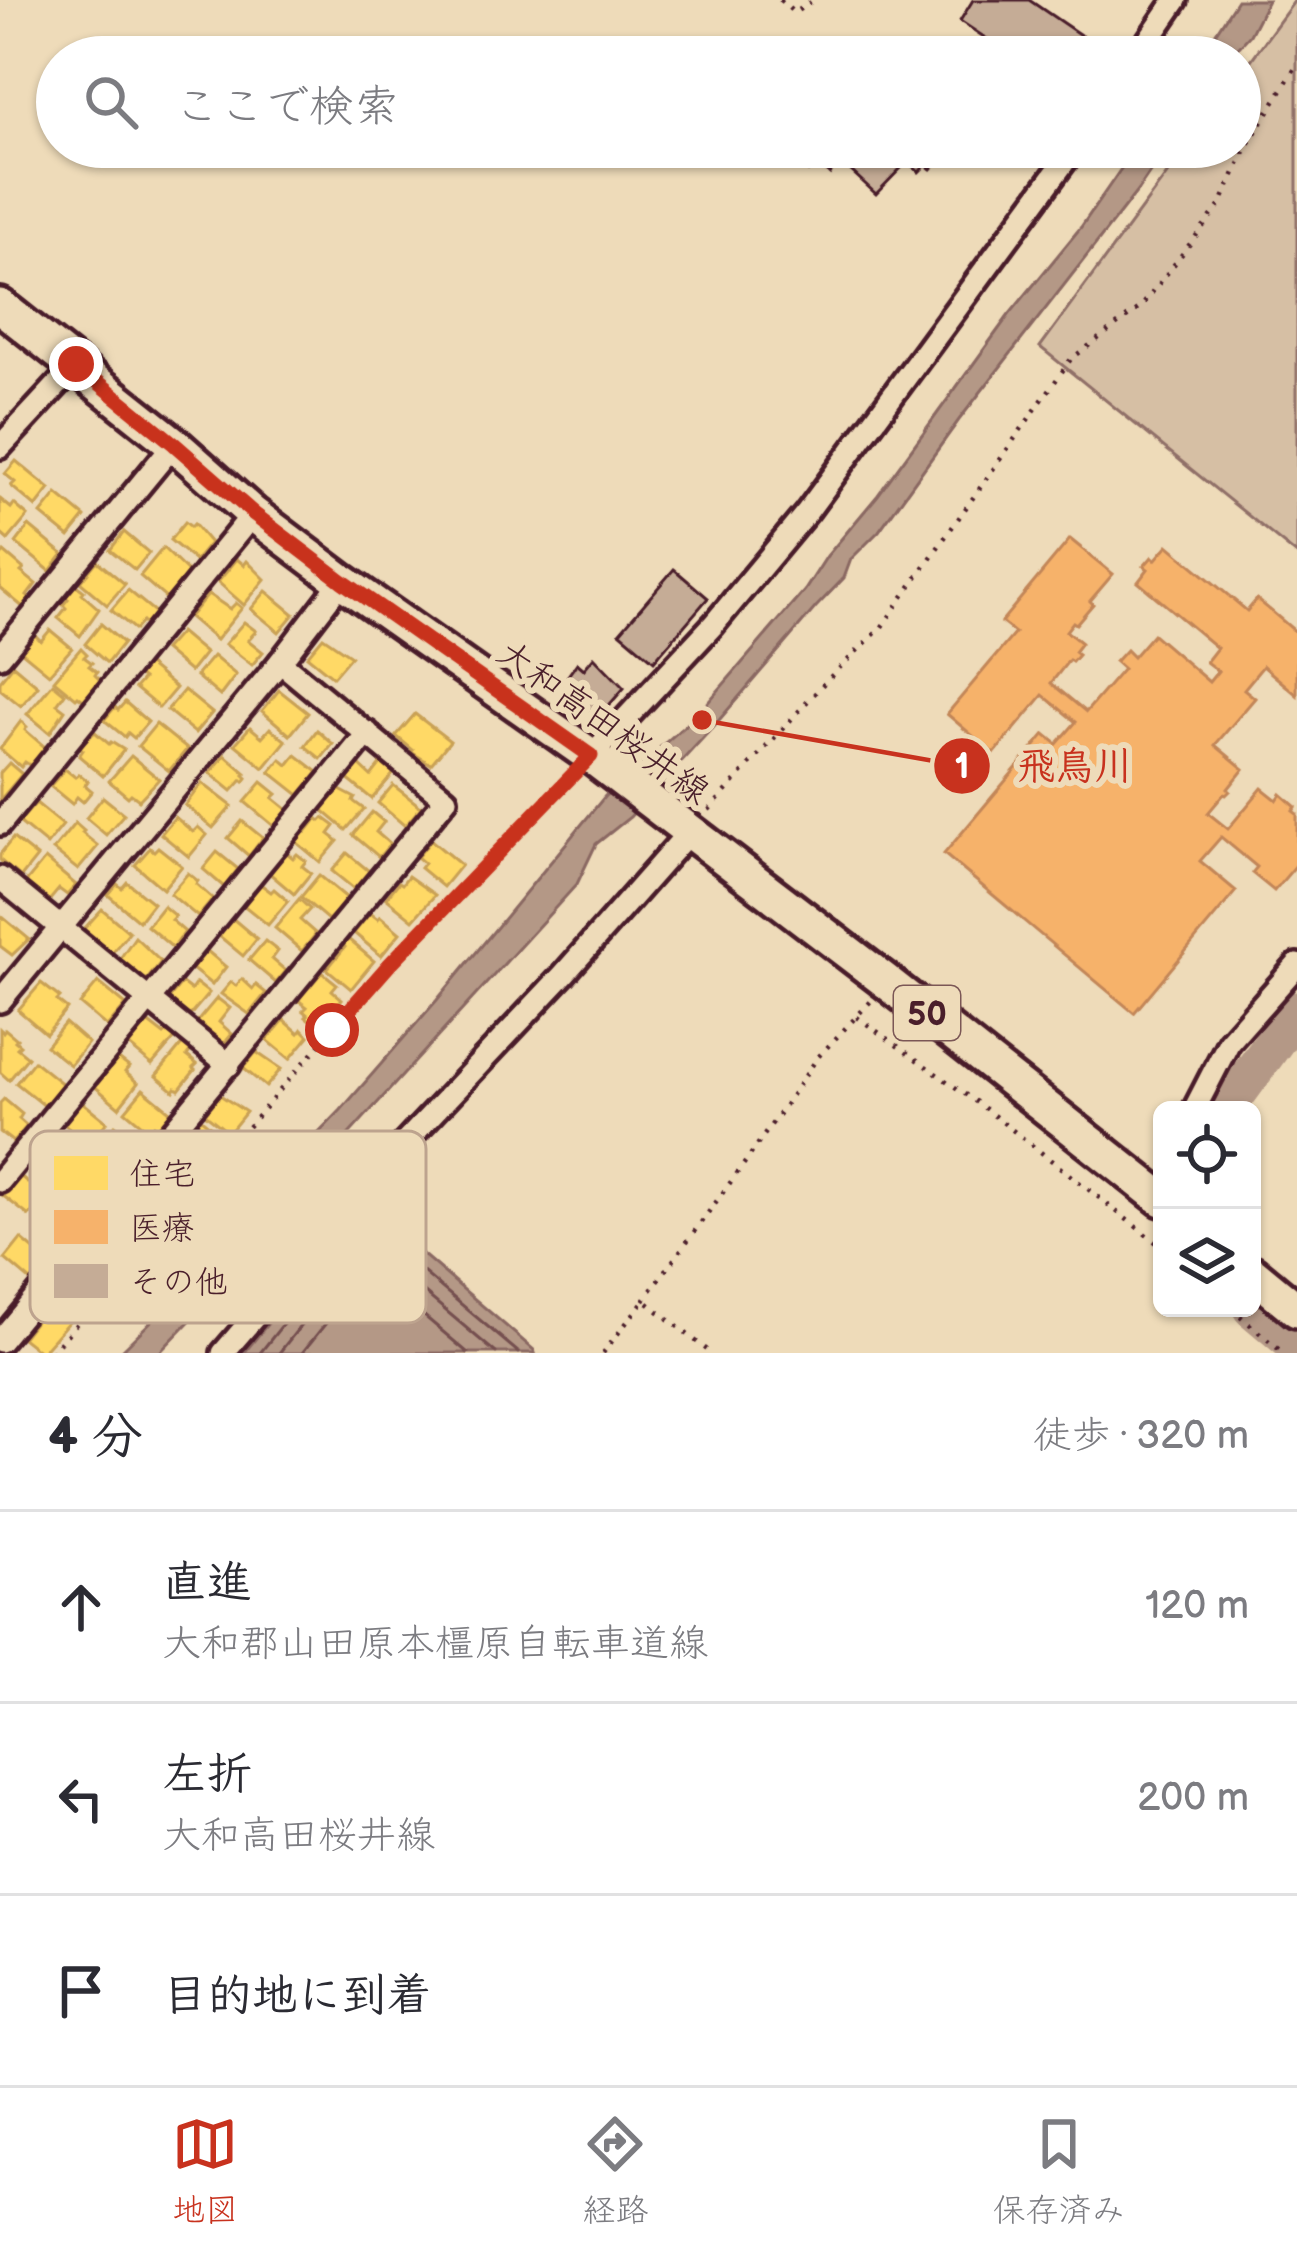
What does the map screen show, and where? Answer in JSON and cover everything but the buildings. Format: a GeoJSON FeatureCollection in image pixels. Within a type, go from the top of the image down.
{"type":"FeatureCollection","features":[{"type":"Feature","properties":{"kind":"main road","name":"大和高田桜井線"},"geometry":{"type":"LineString","coordinates":[[0,306],[342,581],[596,759],[1153,1182]]}},
{"type":"Feature","properties":{"kind":"main road"},"geometry":{"type":"LineString","coordinates":[[1261,1280],[1297,1310]]}},
{"type":"Feature","properties":{"kind":"street"},"geometry":{"type":"LineString","coordinates":[[1151,36],[1176,0]]}},
{"type":"Feature","properties":{"kind":"street"},"geometry":{"type":"LineString","coordinates":[[596,759],[807,512],[1060,168]]}},
{"type":"Feature","properties":{"kind":"street"},"geometry":{"type":"LineString","coordinates":[[0,447],[76,364]]}},
{"type":"Feature","properties":{"kind":"street"},"geometry":{"type":"LineString","coordinates":[[0,656],[174,444]]}},
{"type":"Feature","properties":{"kind":"street"},"geometry":{"type":"LineString","coordinates":[[0,824],[254,514]]}},
{"type":"Feature","properties":{"kind":"street"},"geometry":{"type":"LineString","coordinates":[[0,1001],[342,581]]}},
{"type":"Feature","properties":{"kind":"street"},"geometry":{"type":"LineString","coordinates":[[174,1131],[446,799],[280,662]]}},
{"type":"Feature","properties":{"kind":"street"},"geometry":{"type":"LineString","coordinates":[[41,1131],[368,733]]}},
{"type":"Feature","properties":{"kind":"street"},"geometry":{"type":"LineString","coordinates":[[416,1131],[562,975],[683,828]]}},
{"type":"Feature","properties":{"kind":"street"},"geometry":{"type":"LineString","coordinates":[[0,878],[229,1065]]}},
{"type":"Feature","properties":{"kind":"street"},"geometry":{"type":"LineString","coordinates":[[1199,1101],[1229,1042],[1297,965]]}},
{"type":"Feature","properties":{"kind":"street"},"geometry":{"type":"LineString","coordinates":[[0,1181],[30,1145]]}},
{"type":"Feature","properties":{"kind":"street"},"geometry":{"type":"LineString","coordinates":[[0,1341],[30,1305]]}},
{"type":"Feature","properties":{"kind":"street"},"geometry":{"type":"LineString","coordinates":[[223,1353],[249,1323]]}},
{"type":"Feature","properties":{"kind":"path"},"geometry":{"type":"LineString","coordinates":[[780,0],[794,13],[814,0]]}},
{"type":"Feature","properties":{"kind":"path"},"geometry":{"type":"LineString","coordinates":[[1261,124],[1297,65]]}},
{"type":"Feature","properties":{"kind":"path"},"geometry":{"type":"LineString","coordinates":[[683,828],[881,628],[1071,359],[1142,307],[1220,205],[1237,168]]}},
{"type":"Feature","properties":{"kind":"path"},"geometry":{"type":"LineString","coordinates":[[244,1131],[389,965],[596,759]]}},
{"type":"Feature","properties":{"kind":"path"},"geometry":{"type":"LineString","coordinates":[[603,1353],[818,1057],[867,1006]]}},
{"type":"Feature","properties":{"kind":"path"},"geometry":{"type":"LineString","coordinates":[[859,1015],[1153,1239]]}},
{"type":"Feature","properties":{"kind":"path"},"geometry":{"type":"LineString","coordinates":[[644,1300],[711,1353]]}},
{"type":"Feature","properties":{"kind":"path"},"geometry":{"type":"LineString","coordinates":[[1241,1317],[1282,1353]]}},
{"type":"Feature","properties":{"kind":"path"},"geometry":{"type":"LineString","coordinates":[[51,1353],[77,1323]]}},
{"type":"Feature","properties":{"kind":"shaded area"},"geometry":{"type":"Polygon","coordinates":[[[1297,0],[1297,555],[1040,347],[1172,168],[1261,168],[1261,46],[1297,0]]]}},
{"type":"Feature","properties":{"kind":"water"},"geometry":{"type":"Polygon","coordinates":[[[1237,0],[1268,0],[1249,36],[1214,36],[1237,0]]]}},
{"type":"Feature","properties":{"kind":"water"},"geometry":{"type":"Polygon","coordinates":[[[1122,168],[1153,168],[879,531],[851,559],[844,578],[630,817],[596,844],[577,884],[352,1131],[321,1131],[437,1000],[605,796],[698,714],[805,590],[1009,315],[1081,227],[1122,168]]]}},
{"type":"Feature","properties":{"kind":"water"},"geometry":{"type":"Polygon","coordinates":[[[426,1257],[535,1353],[244,1353],[268,1323],[426,1323],[426,1257]]]}},
{"type":"Feature","properties":{"kind":"water"},"geometry":{"type":"Polygon","coordinates":[[[149,1323],[188,1323],[159,1353],[119,1353],[149,1323]]]}},
{"type":"Feature","properties":{"kind":"waterway"},"geometry":{"type":"LineString","coordinates":[[1232,1101],[1297,1011]]}},
{"type":"Feature","properties":{"kind":"waterway"},"geometry":{"type":"LineString","coordinates":[[1261,1316],[1297,1346]]}},
{"type":"Feature","properties":{"kind":"place","name":"飛鳥川"},"geometry":{"type":"Point","coordinates":[702,720]}},
{"type":"Feature","properties":{"kind":"route"},"geometry":{"type":"LineString","coordinates":[[76,364],[254,514],[342,581],[591,756],[332,1030]]}}]}
